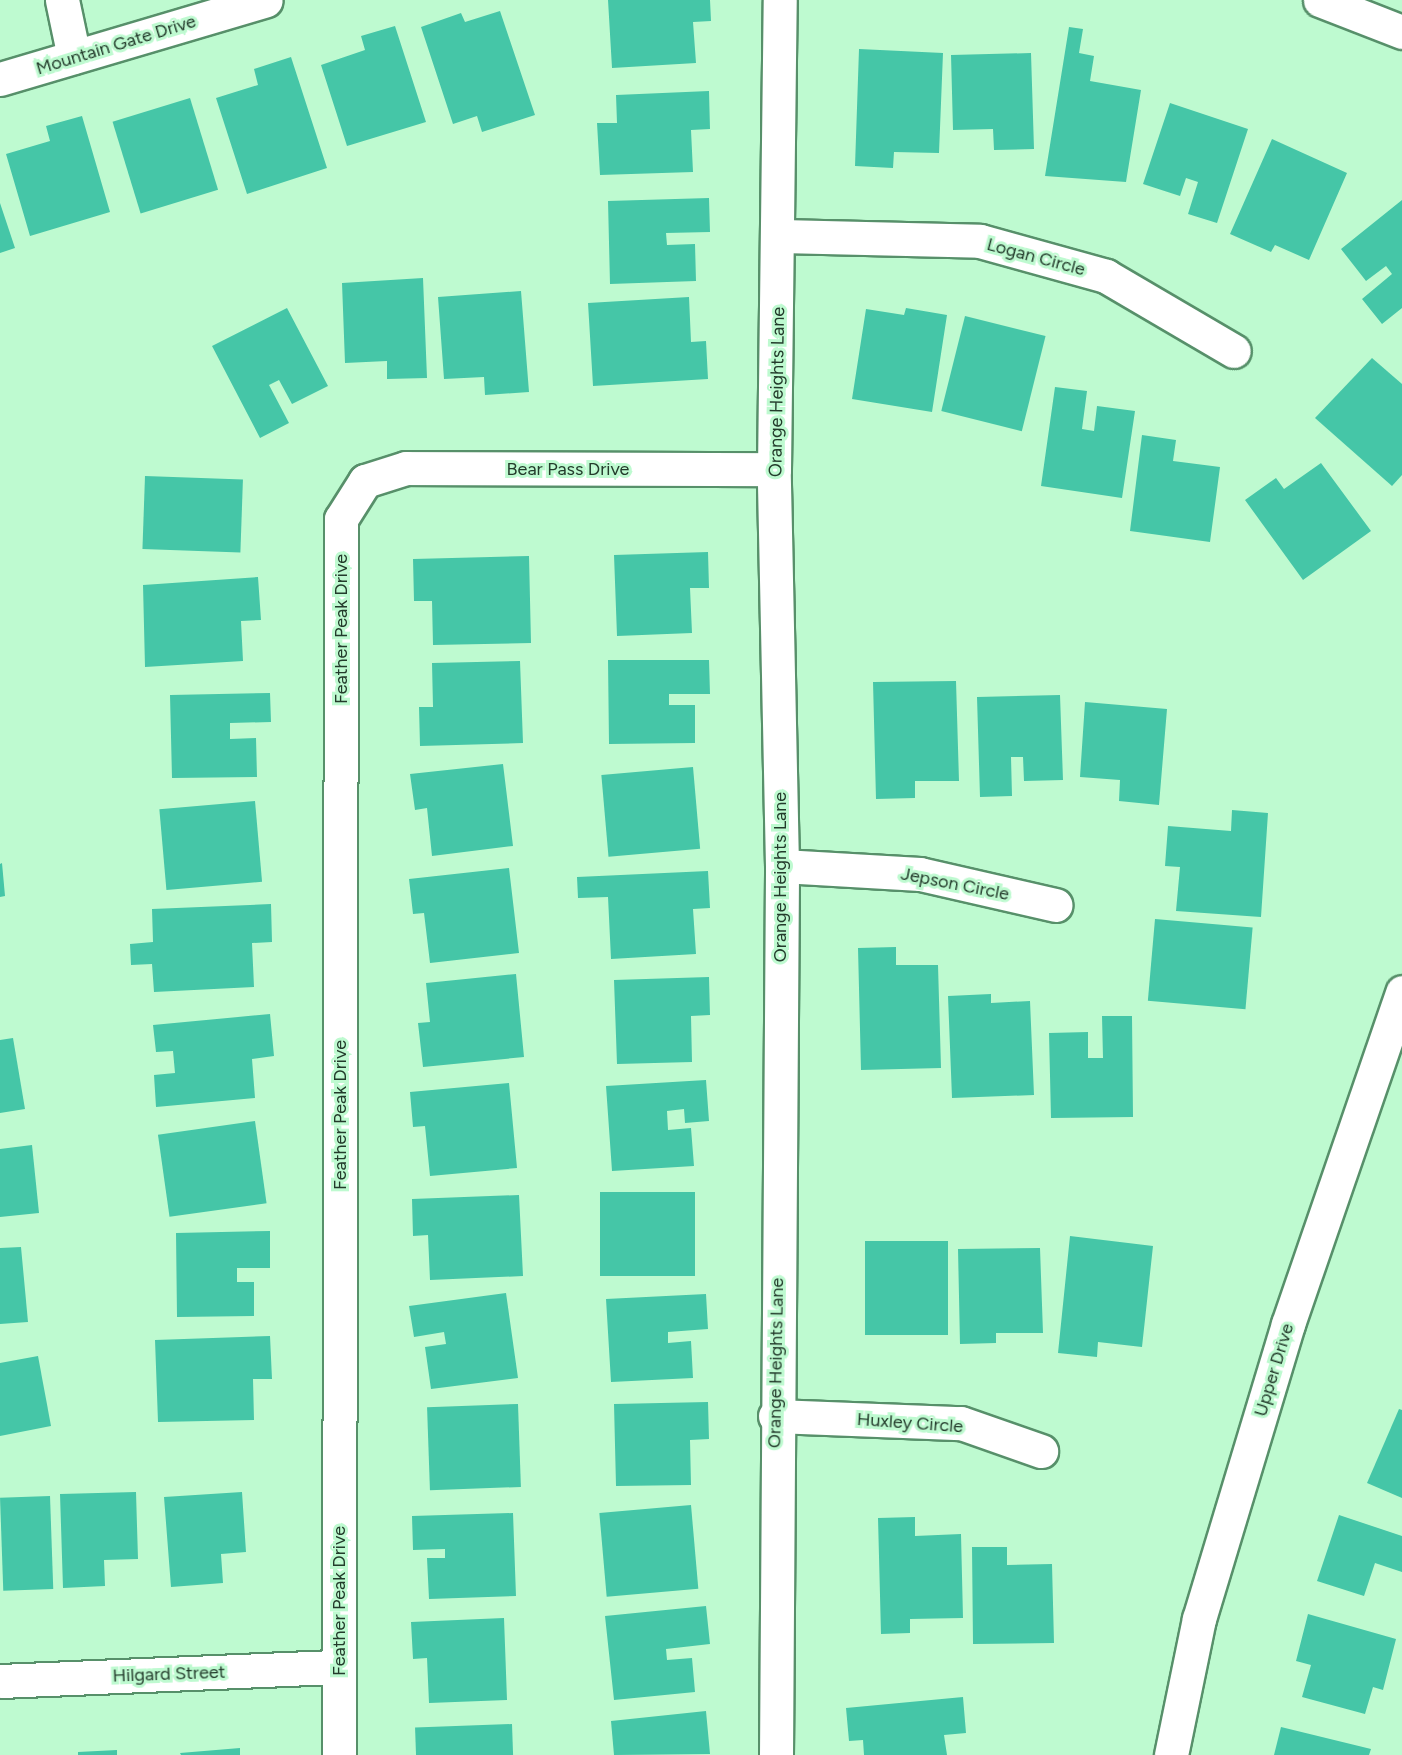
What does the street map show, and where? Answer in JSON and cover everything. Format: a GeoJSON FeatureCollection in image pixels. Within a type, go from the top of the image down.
{"type":"FeatureCollection","features":[{"type":"Feature","properties":{"kind":"street"},"geometry":{"type":"LineString","coordinates":[[62,0],[74,57]]}},
{"type":"Feature","properties":{"kind":"street","name":"Mountain Gate Drive"},"geometry":{"type":"LineString","coordinates":[[0,79],[266,0]]}},
{"type":"Feature","properties":{"kind":"street","name":"Orange Heights Lane"},"geometry":{"type":"LineString","coordinates":[[776,1755],[775,1416],[782,866],[774,469],[781,236],[780,0]]}},
{"type":"Feature","properties":{"kind":"street"},"geometry":{"type":"LineString","coordinates":[[1320,0],[1402,32]]}},
{"type":"Feature","properties":{"kind":"street","name":"Logan Circle"},"geometry":{"type":"LineString","coordinates":[[781,236],[980,241],[1106,276],[1234,351]]}},
{"type":"Feature","properties":{"kind":"street","name":"Bear Pass Drive"},"geometry":{"type":"LineString","coordinates":[[364,481],[406,468],[774,469]]}},
{"type":"Feature","properties":{"kind":"street","name":"Feather Peak Drive"},"geometry":{"type":"LineString","coordinates":[[339,1755],[341,519],[364,481]]}},
{"type":"Feature","properties":{"kind":"street","name":"Jepson Circle"},"geometry":{"type":"LineString","coordinates":[[782,866],[920,874],[1054,905]]}},
{"type":"Feature","properties":{"kind":"street","name":"Upper Drive"},"geometry":{"type":"LineString","coordinates":[[1171,1755],[1202,1607],[1288,1324],[1402,992]]}},
{"type":"Feature","properties":{"kind":"street","name":"Huxley Circle"},"geometry":{"type":"LineString","coordinates":[[775,1416],[961,1423],[1041,1451]]}},
{"type":"Feature","properties":{"kind":"street","name":"Hilgard Street"},"geometry":{"type":"LineString","coordinates":[[0,1681],[339,1667]]}},
{"type":"Feature","properties":{"kind":"building"},"geometry":{"type":"Polygon","coordinates":[[[608,0],[710,0],[711,21],[693,22],[696,63],[612,68],[608,0]]]}},
{"type":"Feature","properties":{"kind":"building"},"geometry":{"type":"Polygon","coordinates":[[[500,11],[535,115],[482,132],[477,116],[453,124],[421,27],[461,13],[465,22],[500,11]]]}},
{"type":"Feature","properties":{"kind":"building"},"geometry":{"type":"Polygon","coordinates":[[[395,26],[426,122],[347,146],[321,65],[365,50],[361,36],[395,26]]]}},
{"type":"Feature","properties":{"kind":"building"},"geometry":{"type":"Polygon","coordinates":[[[1069,27],[1083,29],[1079,53],[1094,56],[1090,81],[1141,90],[1126,182],[1045,176],[1069,27]]]}},
{"type":"Feature","properties":{"kind":"building"},"geometry":{"type":"Polygon","coordinates":[[[859,49],[943,53],[939,153],[894,152],[893,168],[855,166],[859,49]]]}},
{"type":"Feature","properties":{"kind":"building"},"geometry":{"type":"Polygon","coordinates":[[[1031,53],[1034,149],[994,150],[993,129],[953,130],[951,55],[1031,53]]]}},
{"type":"Feature","properties":{"kind":"building"},"geometry":{"type":"Polygon","coordinates":[[[291,57],[327,168],[247,194],[216,98],[258,85],[254,69],[291,57]]]}},
{"type":"Feature","properties":{"kind":"building"},"geometry":{"type":"Polygon","coordinates":[[[709,91],[710,129],[691,130],[693,172],[600,175],[597,123],[617,123],[616,95],[709,91]]]}},
{"type":"Feature","properties":{"kind":"building"},"geometry":{"type":"Polygon","coordinates":[[[190,98],[218,190],[141,213],[113,122],[190,98]]]}},
{"type":"Feature","properties":{"kind":"building"},"geometry":{"type":"Polygon","coordinates":[[[1170,103],[1248,129],[1217,223],[1188,214],[1198,182],[1186,178],[1180,196],[1143,184],[1170,103]]]}},
{"type":"Feature","properties":{"kind":"building"},"geometry":{"type":"Polygon","coordinates":[[[82,116],[110,212],[30,236],[6,154],[50,141],[46,126],[82,116]]]}},
{"type":"Feature","properties":{"kind":"building"},"geometry":{"type":"Polygon","coordinates":[[[1272,139],[1347,173],[1309,260],[1275,245],[1271,252],[1230,234],[1272,139]]]}},
{"type":"Feature","properties":{"kind":"building"},"geometry":{"type":"Polygon","coordinates":[[[709,198],[710,232],[666,233],[667,245],[695,244],[696,281],[610,284],[608,201],[709,198]]]}},
{"type":"Feature","properties":{"kind":"building"},"geometry":{"type":"Polygon","coordinates":[[[1402,200],[1402,308],[1382,324],[1362,299],[1392,274],[1386,266],[1366,281],[1341,249],[1402,200]]]}},
{"type":"Feature","properties":{"kind":"building"},"geometry":{"type":"Polygon","coordinates":[[[0,203],[15,248],[0,253],[0,203]]]}},
{"type":"Feature","properties":{"kind":"building"},"geometry":{"type":"Polygon","coordinates":[[[423,278],[427,378],[387,379],[387,361],[345,363],[342,283],[423,278]]]}},
{"type":"Feature","properties":{"kind":"building"},"geometry":{"type":"Polygon","coordinates":[[[521,291],[529,392],[485,395],[484,377],[444,379],[438,297],[521,291]]]}},
{"type":"Feature","properties":{"kind":"building"},"geometry":{"type":"Polygon","coordinates":[[[689,297],[691,342],[706,341],[708,379],[593,386],[588,303],[689,297]]]}},
{"type":"Feature","properties":{"kind":"building"},"geometry":{"type":"Polygon","coordinates":[[[287,308],[328,386],[292,404],[279,380],[269,385],[289,423],[260,438],[212,346],[287,308]]]}},
{"type":"Feature","properties":{"kind":"building"},"geometry":{"type":"Polygon","coordinates":[[[906,308],[947,315],[932,412],[852,399],[866,309],[904,315],[906,308]]]}},
{"type":"Feature","properties":{"kind":"building"},"geometry":{"type":"Polygon","coordinates":[[[965,316],[1046,336],[1022,431],[941,411],[965,316]]]}},
{"type":"Feature","properties":{"kind":"building"},"geometry":{"type":"Polygon","coordinates":[[[1372,358],[1402,384],[1402,475],[1392,486],[1315,418],[1372,358]]]}},
{"type":"Feature","properties":{"kind":"building"},"geometry":{"type":"Polygon","coordinates":[[[1055,387],[1087,391],[1082,429],[1094,431],[1097,406],[1135,411],[1122,498],[1041,486],[1055,387]]]}},
{"type":"Feature","properties":{"kind":"building"},"geometry":{"type":"Polygon","coordinates":[[[1142,435],[1176,440],[1173,461],[1220,467],[1210,542],[1130,531],[1142,435]]]}},
{"type":"Feature","properties":{"kind":"building"},"geometry":{"type":"Polygon","coordinates":[[[1321,463],[1371,531],[1303,580],[1245,500],[1276,478],[1284,489],[1321,463]]]}},
{"type":"Feature","properties":{"kind":"building"},"geometry":{"type":"Polygon","coordinates":[[[145,476],[243,479],[240,552],[142,549],[145,476]]]}},
{"type":"Feature","properties":{"kind":"building"},"geometry":{"type":"Polygon","coordinates":[[[708,552],[709,588],[690,588],[692,633],[617,636],[614,555],[708,552]]]}},
{"type":"Feature","properties":{"kind":"building"},"geometry":{"type":"Polygon","coordinates":[[[529,556],[531,643],[433,645],[432,601],[414,601],[413,559],[529,556]]]}},
{"type":"Feature","properties":{"kind":"building"},"geometry":{"type":"Polygon","coordinates":[[[258,577],[261,620],[241,621],[243,661],[145,667],[143,585],[258,577]]]}},
{"type":"Feature","properties":{"kind":"building"},"geometry":{"type":"Polygon","coordinates":[[[608,660],[709,660],[710,694],[669,694],[669,705],[695,705],[695,743],[609,744],[608,660]]]}},
{"type":"Feature","properties":{"kind":"building"},"geometry":{"type":"Polygon","coordinates":[[[520,661],[523,743],[420,746],[419,707],[433,707],[432,663],[520,661]]]}},
{"type":"Feature","properties":{"kind":"building"},"geometry":{"type":"Polygon","coordinates":[[[956,681],[959,781],[915,781],[915,798],[876,799],[873,682],[956,681]]]}},
{"type":"Feature","properties":{"kind":"building"},"geometry":{"type":"Polygon","coordinates":[[[270,693],[271,722],[230,723],[230,739],[256,738],[257,777],[172,778],[170,695],[270,693]]]}},
{"type":"Feature","properties":{"kind":"building"},"geometry":{"type":"Polygon","coordinates":[[[1060,695],[1063,780],[1024,781],[1023,757],[1011,757],[1012,796],[980,797],[977,697],[1060,695]]]}},
{"type":"Feature","properties":{"kind":"building"},"geometry":{"type":"Polygon","coordinates":[[[1085,702],[1167,709],[1159,805],[1119,801],[1120,780],[1080,777],[1085,702]]]}},
{"type":"Feature","properties":{"kind":"building"},"geometry":{"type":"Polygon","coordinates":[[[503,764],[513,846],[432,856],[427,808],[415,810],[410,774],[503,764]]]}},
{"type":"Feature","properties":{"kind":"building"},"geometry":{"type":"Polygon","coordinates":[[[693,767],[700,849],[608,857],[601,775],[693,767]]]}},
{"type":"Feature","properties":{"kind":"building"},"geometry":{"type":"Polygon","coordinates":[[[255,801],[262,882],[166,890],[159,809],[255,801]]]}},
{"type":"Feature","properties":{"kind":"building"},"geometry":{"type":"Polygon","coordinates":[[[1232,810],[1268,813],[1261,917],[1176,911],[1180,867],[1165,866],[1168,826],[1231,831],[1232,810]]]}},
{"type":"Feature","properties":{"kind":"building"},"geometry":{"type":"Polygon","coordinates":[[[2,863],[5,896],[0,897],[0,864],[2,863]]]}},
{"type":"Feature","properties":{"kind":"building"},"geometry":{"type":"Polygon","coordinates":[[[509,868],[519,953],[430,963],[424,913],[413,914],[409,879],[509,868]]]}},
{"type":"Feature","properties":{"kind":"building"},"geometry":{"type":"Polygon","coordinates":[[[708,871],[710,908],[693,909],[696,954],[611,959],[608,897],[578,898],[577,877],[708,871]]]}},
{"type":"Feature","properties":{"kind":"building"},"geometry":{"type":"Polygon","coordinates":[[[271,904],[272,942],[252,943],[254,987],[154,992],[152,964],[131,965],[130,944],[153,942],[152,909],[271,904]]]}},
{"type":"Feature","properties":{"kind":"building"},"geometry":{"type":"Polygon","coordinates":[[[1155,919],[1253,928],[1245,1009],[1148,1001],[1155,919]]]}},
{"type":"Feature","properties":{"kind":"building"},"geometry":{"type":"Polygon","coordinates":[[[896,947],[896,965],[938,965],[941,1068],[861,1070],[858,948],[896,947]]]}},
{"type":"Feature","properties":{"kind":"building"},"geometry":{"type":"Polygon","coordinates":[[[516,974],[524,1057],[423,1067],[418,1023],[430,1022],[426,983],[516,974]]]}},
{"type":"Feature","properties":{"kind":"building"},"geometry":{"type":"Polygon","coordinates":[[[709,977],[710,1015],[691,1016],[692,1062],[617,1064],[614,980],[709,977]]]}},
{"type":"Feature","properties":{"kind":"building"},"geometry":{"type":"Polygon","coordinates":[[[991,994],[991,1003],[1030,1001],[1034,1095],[952,1098],[948,996],[991,994]]]}},
{"type":"Feature","properties":{"kind":"building"},"geometry":{"type":"Polygon","coordinates":[[[270,1014],[274,1056],[252,1059],[255,1098],[156,1107],[154,1075],[175,1073],[173,1051],[156,1052],[153,1025],[270,1014]]]}},
{"type":"Feature","properties":{"kind":"building"},"geometry":{"type":"Polygon","coordinates":[[[1102,1016],[1132,1016],[1133,1117],[1051,1118],[1049,1033],[1088,1032],[1088,1058],[1103,1058],[1102,1016]]]}},
{"type":"Feature","properties":{"kind":"building"},"geometry":{"type":"Polygon","coordinates":[[[13,1038],[25,1109],[0,1113],[0,1040],[13,1038]]]}},
{"type":"Feature","properties":{"kind":"building"},"geometry":{"type":"Polygon","coordinates":[[[706,1080],[709,1121],[685,1123],[684,1109],[667,1111],[668,1130],[691,1128],[694,1166],[612,1171],[606,1086],[706,1080]]]}},
{"type":"Feature","properties":{"kind":"building"},"geometry":{"type":"Polygon","coordinates":[[[509,1083],[517,1168],[430,1176],[425,1126],[413,1127],[410,1092],[509,1083]]]}},
{"type":"Feature","properties":{"kind":"building"},"geometry":{"type":"Polygon","coordinates":[[[255,1121],[267,1203],[170,1217],[158,1135],[255,1121]]]}},
{"type":"Feature","properties":{"kind":"building"},"geometry":{"type":"Polygon","coordinates":[[[32,1145],[39,1213],[0,1217],[0,1149],[32,1145]]]}},
{"type":"Feature","properties":{"kind":"building"},"geometry":{"type":"Polygon","coordinates":[[[600,1192],[695,1192],[695,1276],[600,1276],[600,1192]]]}},
{"type":"Feature","properties":{"kind":"building"},"geometry":{"type":"Polygon","coordinates":[[[519,1195],[523,1276],[430,1280],[428,1235],[413,1236],[412,1199],[519,1195]]]}},
{"type":"Feature","properties":{"kind":"building"},"geometry":{"type":"Polygon","coordinates":[[[270,1231],[270,1268],[237,1268],[237,1282],[254,1282],[254,1316],[177,1317],[176,1233],[270,1231]]]}},
{"type":"Feature","properties":{"kind":"building"},"geometry":{"type":"Polygon","coordinates":[[[1070,1236],[1153,1246],[1142,1347],[1098,1342],[1097,1357],[1058,1353],[1070,1236]]]}},
{"type":"Feature","properties":{"kind":"building"},"geometry":{"type":"Polygon","coordinates":[[[865,1241],[948,1241],[948,1335],[865,1335],[865,1241]]]}},
{"type":"Feature","properties":{"kind":"building"},"geometry":{"type":"Polygon","coordinates":[[[21,1247],[28,1322],[0,1324],[0,1248],[21,1247]]]}},
{"type":"Feature","properties":{"kind":"building"},"geometry":{"type":"Polygon","coordinates":[[[1040,1248],[1043,1333],[996,1333],[996,1343],[960,1344],[958,1249],[1040,1248]]]}},
{"type":"Feature","properties":{"kind":"building"},"geometry":{"type":"Polygon","coordinates":[[[506,1293],[518,1378],[431,1389],[425,1347],[446,1344],[444,1332],[414,1337],[409,1306],[506,1293]]]}},
{"type":"Feature","properties":{"kind":"building"},"geometry":{"type":"Polygon","coordinates":[[[706,1294],[708,1329],[668,1332],[668,1343],[691,1341],[693,1378],[611,1382],[606,1299],[706,1294]]]}},
{"type":"Feature","properties":{"kind":"building"},"geometry":{"type":"Polygon","coordinates":[[[270,1336],[272,1379],[253,1379],[254,1420],[158,1422],[155,1340],[270,1336]]]}},
{"type":"Feature","properties":{"kind":"building"},"geometry":{"type":"Polygon","coordinates":[[[38,1356],[51,1426],[0,1436],[0,1363],[38,1356]]]}},
{"type":"Feature","properties":{"kind":"building"},"geometry":{"type":"Polygon","coordinates":[[[708,1402],[709,1439],[690,1440],[691,1485],[616,1486],[614,1404],[708,1402]]]}},
{"type":"Feature","properties":{"kind":"building"},"geometry":{"type":"Polygon","coordinates":[[[518,1404],[521,1487],[430,1490],[427,1407],[518,1404]]]}},
{"type":"Feature","properties":{"kind":"building"},"geometry":{"type":"Polygon","coordinates":[[[1399,1409],[1402,1410],[1402,1498],[1367,1483],[1399,1409]]]}},
{"type":"Feature","properties":{"kind":"building"},"geometry":{"type":"Polygon","coordinates":[[[136,1492],[138,1559],[104,1560],[105,1586],[63,1588],[60,1494],[136,1492]]]}},
{"type":"Feature","properties":{"kind":"building"},"geometry":{"type":"Polygon","coordinates":[[[242,1492],[246,1552],[221,1554],[223,1583],[171,1587],[164,1497],[242,1492]]]}},
{"type":"Feature","properties":{"kind":"building"},"geometry":{"type":"Polygon","coordinates":[[[50,1496],[53,1589],[3,1591],[0,1498],[50,1496]]]}},
{"type":"Feature","properties":{"kind":"building"},"geometry":{"type":"Polygon","coordinates":[[[691,1505],[698,1589],[607,1597],[599,1513],[691,1505]]]}},
{"type":"Feature","properties":{"kind":"building"},"geometry":{"type":"Polygon","coordinates":[[[513,1513],[516,1596],[429,1599],[427,1558],[445,1558],[445,1549],[413,1550],[412,1516],[513,1513]]]}},
{"type":"Feature","properties":{"kind":"building"},"geometry":{"type":"Polygon","coordinates":[[[1339,1515],[1402,1536],[1402,1572],[1375,1563],[1364,1596],[1317,1581],[1339,1515]]]}},
{"type":"Feature","properties":{"kind":"building"},"geometry":{"type":"Polygon","coordinates":[[[915,1517],[915,1536],[961,1534],[963,1618],[910,1619],[910,1633],[881,1634],[878,1518],[915,1517]]]}},
{"type":"Feature","properties":{"kind":"building"},"geometry":{"type":"Polygon","coordinates":[[[972,1547],[1007,1547],[1007,1565],[1052,1564],[1054,1643],[973,1644],[972,1547]]]}},
{"type":"Feature","properties":{"kind":"building"},"geometry":{"type":"Polygon","coordinates":[[[706,1606],[710,1644],[666,1649],[667,1660],[692,1658],[695,1692],[614,1700],[605,1616],[706,1606]]]}},
{"type":"Feature","properties":{"kind":"building"},"geometry":{"type":"Polygon","coordinates":[[[1308,1614],[1396,1639],[1383,1690],[1373,1687],[1365,1714],[1302,1697],[1311,1665],[1296,1661],[1308,1614]]]}},
{"type":"Feature","properties":{"kind":"building"},"geometry":{"type":"Polygon","coordinates":[[[504,1618],[507,1700],[429,1703],[427,1658],[413,1659],[411,1622],[504,1618]]]}},
{"type":"Feature","properties":{"kind":"building"},"geometry":{"type":"Polygon","coordinates":[[[963,1697],[966,1733],[944,1735],[947,1755],[864,1755],[863,1740],[849,1741],[846,1708],[963,1697]]]}},
{"type":"Feature","properties":{"kind":"building"},"geometry":{"type":"Polygon","coordinates":[[[706,1711],[710,1754],[614,1755],[611,1721],[706,1711]]]}},
{"type":"Feature","properties":{"kind":"building"},"geometry":{"type":"Polygon","coordinates":[[[512,1724],[513,1755],[416,1755],[415,1727],[512,1724]]]}},
{"type":"Feature","properties":{"kind":"building"},"geometry":{"type":"Polygon","coordinates":[[[1281,1727],[1371,1749],[1369,1755],[1274,1755],[1281,1727]]]}},
{"type":"Feature","properties":{"kind":"building"},"geometry":{"type":"Polygon","coordinates":[[[240,1748],[240,1755],[181,1755],[180,1753],[240,1748]]]}},
{"type":"Feature","properties":{"kind":"building"},"geometry":{"type":"Polygon","coordinates":[[[117,1750],[117,1755],[78,1755],[78,1752],[117,1750]]]}}]}
